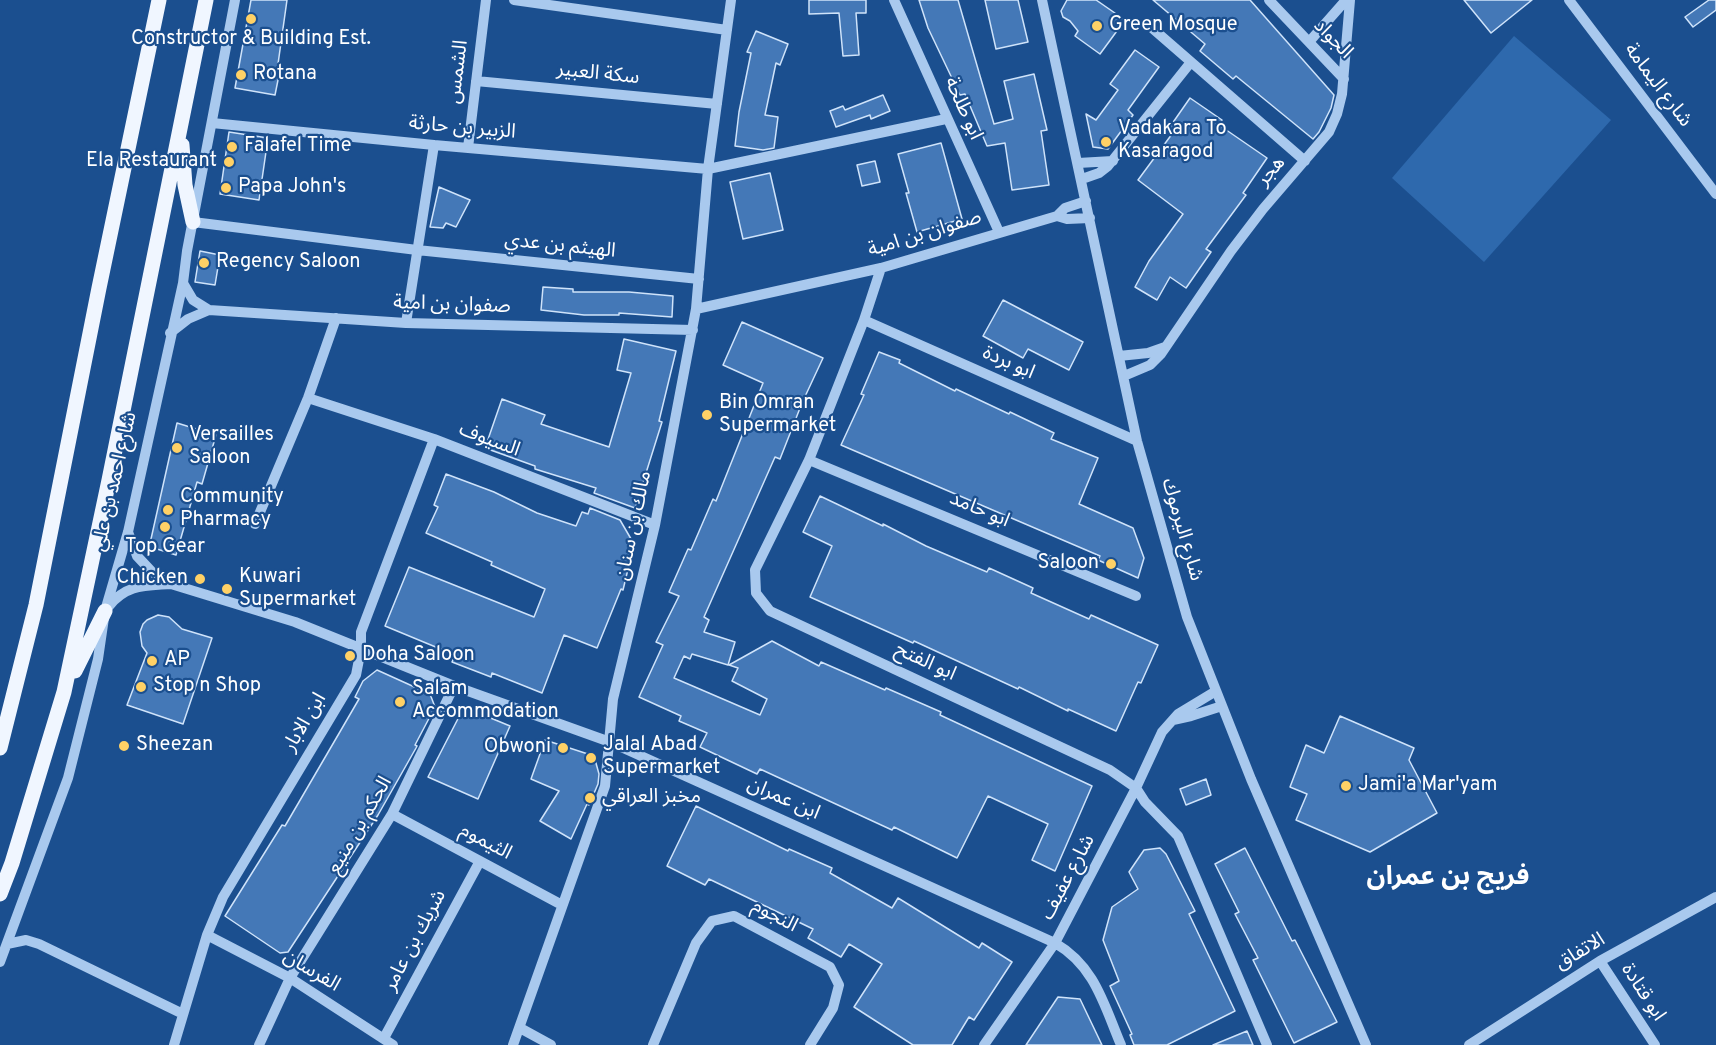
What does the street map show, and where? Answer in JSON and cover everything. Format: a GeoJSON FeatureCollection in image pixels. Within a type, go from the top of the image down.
{"type":"FeatureCollection","features":[{"type":"Feature","properties":{"kind":"main road"},"geometry":{"type":"LineString","coordinates":[[0,748],[36,605],[159,0]]}},
{"type":"Feature","properties":{"kind":"main road","name":"شارع احمد بن علي"},"geometry":{"type":"LineString","coordinates":[[0,894],[12,863],[64,692],[207,0]]}},
{"type":"Feature","properties":{"kind":"main road"},"geometry":{"type":"LineString","coordinates":[[180,126],[184,185],[193,222]]}},
{"type":"Feature","properties":{"kind":"main road"},"geometry":{"type":"LineString","coordinates":[[64,692],[105,611]]}},
{"type":"Feature","properties":{"kind":"street","name":"شارع احمد بن علي"},"geometry":{"type":"LineString","coordinates":[[0,962],[68,778],[95,670],[105,611],[128,532],[170,333],[183,283],[235,0]]}},
{"type":"Feature","properties":{"kind":"street","name":"الشمس"},"geometry":{"type":"LineString","coordinates":[[468,148],[486,0]]}},
{"type":"Feature","properties":{"kind":"street"},"geometry":{"type":"LineString","coordinates":[[514,0],[727,30]]}},
{"type":"Feature","properties":{"kind":"street","name":"مالك بن سنان"},"geometry":{"type":"LineString","coordinates":[[513,1045],[605,786],[613,699],[655,525],[693,330],[708,169],[731,0]]}},
{"type":"Feature","properties":{"kind":"street","name":"ابو طلحة"},"geometry":{"type":"LineString","coordinates":[[894,0],[999,232]]}},
{"type":"Feature","properties":{"kind":"street","name":"شارع اليرموك"},"geometry":{"type":"LineString","coordinates":[[1042,0],[1137,441],[1187,617],[1251,779],[1366,1045]]}},
{"type":"Feature","properties":{"kind":"street","name":"الجواد"},"geometry":{"type":"LineString","coordinates":[[1269,0],[1344,79]]}},
{"type":"Feature","properties":{"kind":"street"},"geometry":{"type":"LineString","coordinates":[[1309,42],[1346,0]]}},
{"type":"Feature","properties":{"kind":"street","name":"هجر"},"geometry":{"type":"LineString","coordinates":[[1124,376],[1150,364],[1166,346],[1231,251],[1263,209],[1329,132],[1338,114],[1344,79],[1350,0]]}},
{"type":"Feature","properties":{"kind":"street","name":"شارع اليمامة"},"geometry":{"type":"LineString","coordinates":[[1569,0],[1716,194]]}},
{"type":"Feature","properties":{"kind":"street"},"geometry":{"type":"LineString","coordinates":[[1152,28],[1305,161]]}},
{"type":"Feature","properties":{"kind":"street"},"geometry":{"type":"LineString","coordinates":[[1082,179],[1103,171],[1113,161],[1191,62]]}},
{"type":"Feature","properties":{"kind":"street","name":"سكة العبير"},"geometry":{"type":"LineString","coordinates":[[476,81],[717,105]]}},
{"type":"Feature","properties":{"kind":"street","name":"الزبير بن حارثة"},"geometry":{"type":"LineString","coordinates":[[212,123],[434,146],[708,169],[946,119]]}},
{"type":"Feature","properties":{"kind":"street"},"geometry":{"type":"LineString","coordinates":[[406,323],[434,146]]}},
{"type":"Feature","properties":{"kind":"street"},"geometry":{"type":"LineString","coordinates":[[1078,163],[1113,161]]}},
{"type":"Feature","properties":{"kind":"street","name":"صفوان بن امية"},"geometry":{"type":"LineString","coordinates":[[696,309],[881,268],[1057,216],[1065,208],[1086,201]]}},
{"type":"Feature","properties":{"kind":"street","name":"صفوان بن امية"},"geometry":{"type":"LineString","coordinates":[[1057,216],[1067,219],[1090,218]]}},
{"type":"Feature","properties":{"kind":"street","name":"الهيثم بن عدي"},"geometry":{"type":"LineString","coordinates":[[193,222],[417,250],[699,279]]}},
{"type":"Feature","properties":{"kind":"street","name":"ابو الفتح"},"geometry":{"type":"LineString","coordinates":[[881,268],[864,320],[809,460],[755,570],[756,593],[770,611],[1110,770],[1136,788],[1145,802],[1178,836],[1268,1045]]}},
{"type":"Feature","properties":{"kind":"street"},"geometry":{"type":"LineString","coordinates":[[183,283],[193,300],[210,310]]}},
{"type":"Feature","properties":{"kind":"street","name":"صفوان بن امية"},"geometry":{"type":"LineString","coordinates":[[170,333],[188,319],[210,310],[406,323],[693,330]]}},
{"type":"Feature","properties":{"kind":"street"},"geometry":{"type":"LineString","coordinates":[[255,524],[308,398],[336,318]]}},
{"type":"Feature","properties":{"kind":"street","name":"ابو بردة"},"geometry":{"type":"LineString","coordinates":[[864,320],[1137,441]]}},
{"type":"Feature","properties":{"kind":"street"},"geometry":{"type":"LineString","coordinates":[[1119,356],[1148,353],[1166,346]]}},
{"type":"Feature","properties":{"kind":"street","name":"السيوف"},"geometry":{"type":"LineString","coordinates":[[308,398],[434,439],[655,525]]}},
{"type":"Feature","properties":{"kind":"street","name":"ابن الابار"},"geometry":{"type":"LineString","coordinates":[[174,1045],[207,935],[223,897],[356,675],[361,648],[361,632],[434,439]]}},
{"type":"Feature","properties":{"kind":"street","name":"ابو حامد"},"geometry":{"type":"LineString","coordinates":[[809,460],[1136,596]]}},
{"type":"Feature","properties":{"kind":"street","name":"ابن عمران"},"geometry":{"type":"LineString","coordinates":[[128,532],[137,556],[152,572],[171,584],[295,622],[454,686],[610,742],[1055,942],[1068,950],[1087,969],[1121,1045]]}},
{"type":"Feature","properties":{"kind":"street","name":"ابن عمران"},"geometry":{"type":"LineString","coordinates":[[105,611],[116,597],[127,590],[139,586],[171,584]]}},
{"type":"Feature","properties":{"kind":"street","name":"الحكم بن منيع"},"geometry":{"type":"LineString","coordinates":[[259,1045],[290,978],[392,814],[454,686]]}},
{"type":"Feature","properties":{"kind":"street","name":"شارع عفيف"},"geometry":{"type":"LineString","coordinates":[[984,1045],[1055,942],[1136,788],[1157,739],[1184,710],[1216,691]]}},
{"type":"Feature","properties":{"kind":"street"},"geometry":{"type":"LineString","coordinates":[[1173,720],[1222,706]]}},
{"type":"Feature","properties":{"kind":"street","name":"الثيموم"},"geometry":{"type":"LineString","coordinates":[[392,814],[562,905]]}},
{"type":"Feature","properties":{"kind":"street","name":"شريك بن عامر"},"geometry":{"type":"LineString","coordinates":[[388,1042],[480,861]]}},
{"type":"Feature","properties":{"kind":"street","name":"الاتفاق"},"geometry":{"type":"LineString","coordinates":[[1469,1045],[1600,961],[1716,897]]}},
{"type":"Feature","properties":{"kind":"street","name":"النجوم"},"geometry":{"type":"LineString","coordinates":[[653,1045],[696,943],[712,921],[734,916],[830,967],[839,985],[833,1008],[810,1045]]}},
{"type":"Feature","properties":{"kind":"street","name":"الفرسان"},"geometry":{"type":"LineString","coordinates":[[207,935],[290,978],[388,1042]]}},
{"type":"Feature","properties":{"kind":"street"},"geometry":{"type":"LineString","coordinates":[[7,944],[20,940],[33,941],[183,1014]]}},
{"type":"Feature","properties":{"kind":"street","name":"ابو قتادة"},"geometry":{"type":"LineString","coordinates":[[1600,961],[1655,1045]]}},
{"type":"Feature","properties":{"kind":"street"},"geometry":{"type":"LineString","coordinates":[[520,1028],[551,1045]]}},
{"type":"Feature","properties":{"kind":"shaded area"},"geometry":{"type":"Polygon","coordinates":[[[1514,36],[1611,120],[1484,262],[1392,178],[1514,36]]]}},
{"type":"Feature","properties":{"kind":"building"},"geometry":{"type":"Polygon","coordinates":[[[251,0],[287,0],[278,64],[281,65],[275,95],[235,88],[251,0]]]}},
{"type":"Feature","properties":{"kind":"building"},"geometry":{"type":"Polygon","coordinates":[[[809,0],[866,0],[866,13],[856,13],[859,55],[843,56],[839,13],[809,14],[809,0]]]}},
{"type":"Feature","properties":{"kind":"building"},"geometry":{"type":"Polygon","coordinates":[[[919,0],[958,0],[994,124],[1013,119],[1004,81],[1034,74],[1047,130],[1041,131],[1049,185],[1012,190],[1005,143],[987,146],[965,94],[960,95],[928,28],[919,0]]]}},
{"type":"Feature","properties":{"kind":"building"},"geometry":{"type":"Polygon","coordinates":[[[985,0],[1018,0],[1028,42],[996,49],[985,0]]]}},
{"type":"Feature","properties":{"kind":"building","name":"Green Mosque"},"geometry":{"type":"Polygon","coordinates":[[[1067,0],[1096,0],[1125,20],[1100,54],[1075,36],[1078,31],[1070,21],[1063,17],[1061,11],[1067,0]]]}},
{"type":"Feature","properties":{"kind":"building"},"geometry":{"type":"Polygon","coordinates":[[[1153,0],[1250,0],[1334,95],[1331,108],[1319,132],[1313,139],[1236,76],[1233,79],[1200,51],[1205,44],[1153,0]]]}},
{"type":"Feature","properties":{"kind":"building"},"geometry":{"type":"Polygon","coordinates":[[[1464,0],[1532,0],[1491,33],[1464,0]]]}},
{"type":"Feature","properties":{"kind":"building"},"geometry":{"type":"Polygon","coordinates":[[[1709,0],[1716,0],[1716,10],[1693,27],[1685,17],[1709,0]]]}},
{"type":"Feature","properties":{"kind":"building"},"geometry":{"type":"Polygon","coordinates":[[[756,31],[788,44],[780,65],[776,63],[765,115],[778,117],[774,148],[763,150],[735,146],[739,112],[751,53],[747,52],[756,31]]]}},
{"type":"Feature","properties":{"kind":"building"},"geometry":{"type":"Polygon","coordinates":[[[1135,50],[1159,67],[1128,110],[1133,115],[1108,149],[1093,147],[1086,114],[1096,120],[1118,90],[1110,84],[1135,50]]]}},
{"type":"Feature","properties":{"kind":"building"},"geometry":{"type":"Polygon","coordinates":[[[883,95],[890,111],[871,119],[870,115],[836,127],[830,111],[843,106],[845,110],[883,95]]]}},
{"type":"Feature","properties":{"kind":"building"},"geometry":{"type":"Polygon","coordinates":[[[1190,98],[1222,120],[1219,125],[1267,158],[1243,193],[1246,195],[1206,249],[1211,252],[1186,288],[1170,277],[1157,300],[1135,287],[1149,261],[1183,214],[1138,180],[1172,134],[1167,131],[1190,98]]]}},
{"type":"Feature","properties":{"kind":"building"},"geometry":{"type":"Polygon","coordinates":[[[229,132],[268,138],[259,200],[220,194],[229,132]]]}},
{"type":"Feature","properties":{"kind":"building"},"geometry":{"type":"Polygon","coordinates":[[[941,143],[962,219],[917,232],[898,154],[941,143]]]}},
{"type":"Feature","properties":{"kind":"building"},"geometry":{"type":"Polygon","coordinates":[[[875,161],[880,182],[862,186],[857,165],[875,161]]]}},
{"type":"Feature","properties":{"kind":"building"},"geometry":{"type":"Polygon","coordinates":[[[770,173],[783,230],[743,239],[730,182],[770,173]]]}},
{"type":"Feature","properties":{"kind":"building"},"geometry":{"type":"Polygon","coordinates":[[[439,187],[470,200],[456,227],[446,223],[443,228],[430,227],[439,187]]]}},
{"type":"Feature","properties":{"kind":"building"},"geometry":{"type":"Polygon","coordinates":[[[200,251],[220,255],[215,285],[195,282],[200,251]]]}},
{"type":"Feature","properties":{"kind":"building"},"geometry":{"type":"Polygon","coordinates":[[[543,287],[573,289],[573,292],[629,292],[673,296],[672,317],[619,313],[619,315],[584,315],[541,310],[543,287]]]}},
{"type":"Feature","properties":{"kind":"building"},"geometry":{"type":"Polygon","coordinates":[[[1003,300],[1083,342],[1069,370],[1028,349],[1023,358],[983,336],[1003,300]]]}},
{"type":"Feature","properties":{"kind":"building"},"geometry":{"type":"Polygon","coordinates":[[[742,322],[823,358],[780,459],[775,457],[704,617],[709,620],[704,632],[735,642],[728,665],[692,654],[690,659],[684,656],[674,678],[760,715],[767,699],[732,681],[738,668],[729,665],[772,641],[819,666],[821,662],[941,712],[940,715],[1092,786],[1055,871],[1032,860],[1048,824],[988,796],[957,858],[894,827],[892,830],[760,769],[757,774],[700,747],[707,733],[679,721],[681,716],[639,697],[663,645],[656,642],[679,596],[669,592],[688,549],[691,550],[713,499],[716,501],[763,383],[723,365],[742,322]]]}},
{"type":"Feature","properties":{"kind":"building"},"geometry":{"type":"Polygon","coordinates":[[[624,339],[676,351],[659,421],[662,422],[635,508],[594,493],[596,488],[535,469],[535,466],[485,448],[502,399],[545,415],[541,424],[609,447],[631,373],[617,370],[624,339]]]}},
{"type":"Feature","properties":{"kind":"building"},"geometry":{"type":"Polygon","coordinates":[[[879,352],[900,360],[899,363],[955,391],[956,389],[1054,433],[1051,439],[1098,458],[1079,504],[1133,528],[1144,558],[1138,578],[1098,560],[1100,556],[841,445],[864,395],[861,394],[879,352]]]}},
{"type":"Feature","properties":{"kind":"building"},"geometry":{"type":"Polygon","coordinates":[[[177,423],[216,435],[202,484],[197,482],[176,555],[157,549],[151,539],[177,423]]]}},
{"type":"Feature","properties":{"kind":"building"},"geometry":{"type":"Polygon","coordinates":[[[446,474],[494,492],[537,513],[576,526],[582,512],[588,514],[590,508],[620,520],[634,544],[623,590],[621,589],[597,648],[564,635],[542,693],[492,673],[491,677],[452,662],[455,655],[385,626],[409,567],[534,617],[545,589],[491,565],[492,562],[426,533],[438,507],[434,505],[446,474]]]}},
{"type":"Feature","properties":{"kind":"building"},"geometry":{"type":"Polygon","coordinates":[[[820,496],[926,546],[987,572],[989,568],[1033,588],[1031,593],[1089,619],[1091,615],[1158,645],[1116,731],[810,597],[832,546],[803,532],[820,496]]]}},
{"type":"Feature","properties":{"kind":"building"},"geometry":{"type":"Polygon","coordinates":[[[158,615],[169,617],[182,629],[212,638],[183,724],[127,705],[147,653],[142,646],[140,632],[147,620],[158,615]]]}},
{"type":"Feature","properties":{"kind":"building"},"geometry":{"type":"Polygon","coordinates":[[[377,670],[430,694],[435,707],[415,745],[416,748],[378,815],[288,952],[280,953],[225,916],[282,825],[285,826],[359,699],[355,697],[363,681],[377,670]]]}},
{"type":"Feature","properties":{"kind":"building"},"geometry":{"type":"Polygon","coordinates":[[[464,707],[510,726],[478,799],[428,777],[464,707]]]}},
{"type":"Feature","properties":{"kind":"building"},"geometry":{"type":"Polygon","coordinates":[[[1340,716],[1414,748],[1409,760],[1437,813],[1370,852],[1296,820],[1307,794],[1290,787],[1306,745],[1324,753],[1340,716]]]}},
{"type":"Feature","properties":{"kind":"building"},"geometry":{"type":"Polygon","coordinates":[[[545,740],[594,756],[599,774],[598,784],[589,805],[587,804],[571,839],[540,821],[559,791],[531,779],[545,740]]]}},
{"type":"Feature","properties":{"kind":"building"},"geometry":{"type":"Polygon","coordinates":[[[1206,779],[1211,795],[1186,805],[1180,789],[1206,779]]]}},
{"type":"Feature","properties":{"kind":"building"},"geometry":{"type":"Polygon","coordinates":[[[696,806],[788,851],[789,849],[832,868],[830,873],[892,908],[898,898],[979,948],[982,943],[1012,962],[974,1020],[969,1017],[952,1045],[913,1045],[854,1007],[882,964],[849,944],[841,957],[808,938],[813,929],[709,879],[705,885],[667,866],[696,806]]]}},
{"type":"Feature","properties":{"kind":"building"},"geometry":{"type":"Polygon","coordinates":[[[1160,848],[1166,854],[1195,911],[1189,914],[1235,1011],[1167,1045],[1134,1045],[1130,1035],[1132,1034],[1110,986],[1119,981],[1103,940],[1112,907],[1138,889],[1129,872],[1144,850],[1160,848]]]}},
{"type":"Feature","properties":{"kind":"building"},"geometry":{"type":"Polygon","coordinates":[[[1245,848],[1292,941],[1295,940],[1337,1022],[1294,1043],[1253,960],[1258,958],[1235,914],[1239,912],[1215,864],[1245,848]]]}},
{"type":"Feature","properties":{"kind":"building"},"geometry":{"type":"Polygon","coordinates":[[[1058,997],[1080,999],[1102,1045],[1026,1045],[1058,997]]]}},
{"type":"Feature","properties":{"kind":"building"},"geometry":{"type":"Polygon","coordinates":[[[1247,1031],[1253,1045],[1213,1045],[1247,1031]]]}},
{"type":"Feature","properties":{"kind":"place","name":"Constructor & Building Est."},"geometry":{"type":"Point","coordinates":[251,19]}},
{"type":"Feature","properties":{"kind":"place","name":"Green Mosque"},"geometry":{"type":"Point","coordinates":[1097,26]}},
{"type":"Feature","properties":{"kind":"place","name":"Rotana"},"geometry":{"type":"Point","coordinates":[241,75]}},
{"type":"Feature","properties":{"kind":"place","name":"Vadakara To Kasaragod"},"geometry":{"type":"Point","coordinates":[1106,142]}},
{"type":"Feature","properties":{"kind":"place","name":"Falafel Time"},"geometry":{"type":"Point","coordinates":[232,147]}},
{"type":"Feature","properties":{"kind":"place","name":"Ela Restaurant"},"geometry":{"type":"Point","coordinates":[229,162]}},
{"type":"Feature","properties":{"kind":"place","name":"Papa John's"},"geometry":{"type":"Point","coordinates":[226,188]}},
{"type":"Feature","properties":{"kind":"place","name":"Regency Saloon"},"geometry":{"type":"Point","coordinates":[204,263]}},
{"type":"Feature","properties":{"kind":"place","name":"Bin Omran Supermarket"},"geometry":{"type":"Point","coordinates":[707,415]}},
{"type":"Feature","properties":{"kind":"place","name":"Versailles Saloon"},"geometry":{"type":"Point","coordinates":[177,448]}},
{"type":"Feature","properties":{"kind":"place","name":"Community Pharmacy"},"geometry":{"type":"Point","coordinates":[168,510]}},
{"type":"Feature","properties":{"kind":"place","name":"Top Gear"},"geometry":{"type":"Point","coordinates":[165,527]}},
{"type":"Feature","properties":{"kind":"place","name":"Saloon"},"geometry":{"type":"Point","coordinates":[1111,564]}},
{"type":"Feature","properties":{"kind":"place","name":"Chicken"},"geometry":{"type":"Point","coordinates":[200,579]}},
{"type":"Feature","properties":{"kind":"place","name":"Kuwari Supermarket"},"geometry":{"type":"Point","coordinates":[227,589]}},
{"type":"Feature","properties":{"kind":"place","name":"Doha Saloon"},"geometry":{"type":"Point","coordinates":[350,656]}},
{"type":"Feature","properties":{"kind":"place","name":"AP"},"geometry":{"type":"Point","coordinates":[152,661]}},
{"type":"Feature","properties":{"kind":"place","name":"Stop n Shop"},"geometry":{"type":"Point","coordinates":[141,687]}},
{"type":"Feature","properties":{"kind":"place","name":"Salam Accommodation"},"geometry":{"type":"Point","coordinates":[400,702]}},
{"type":"Feature","properties":{"kind":"place","name":"Sheezan"},"geometry":{"type":"Point","coordinates":[124,746]}},
{"type":"Feature","properties":{"kind":"place","name":"Obwoni"},"geometry":{"type":"Point","coordinates":[563,748]}},
{"type":"Feature","properties":{"kind":"place","name":"Jalal Abad Supermarket"},"geometry":{"type":"Point","coordinates":[591,758]}},
{"type":"Feature","properties":{"kind":"place","name":"Jami'a Mar'yam"},"geometry":{"type":"Point","coordinates":[1346,786]}},
{"type":"Feature","properties":{"kind":"place","name":"مخبز العراقي"},"geometry":{"type":"Point","coordinates":[590,798]}},
{"type":"Feature","properties":{"kind":"district","name":"فريج بن عمران"},"geometry":{"type":"Point","coordinates":[1448,879]}}]}
